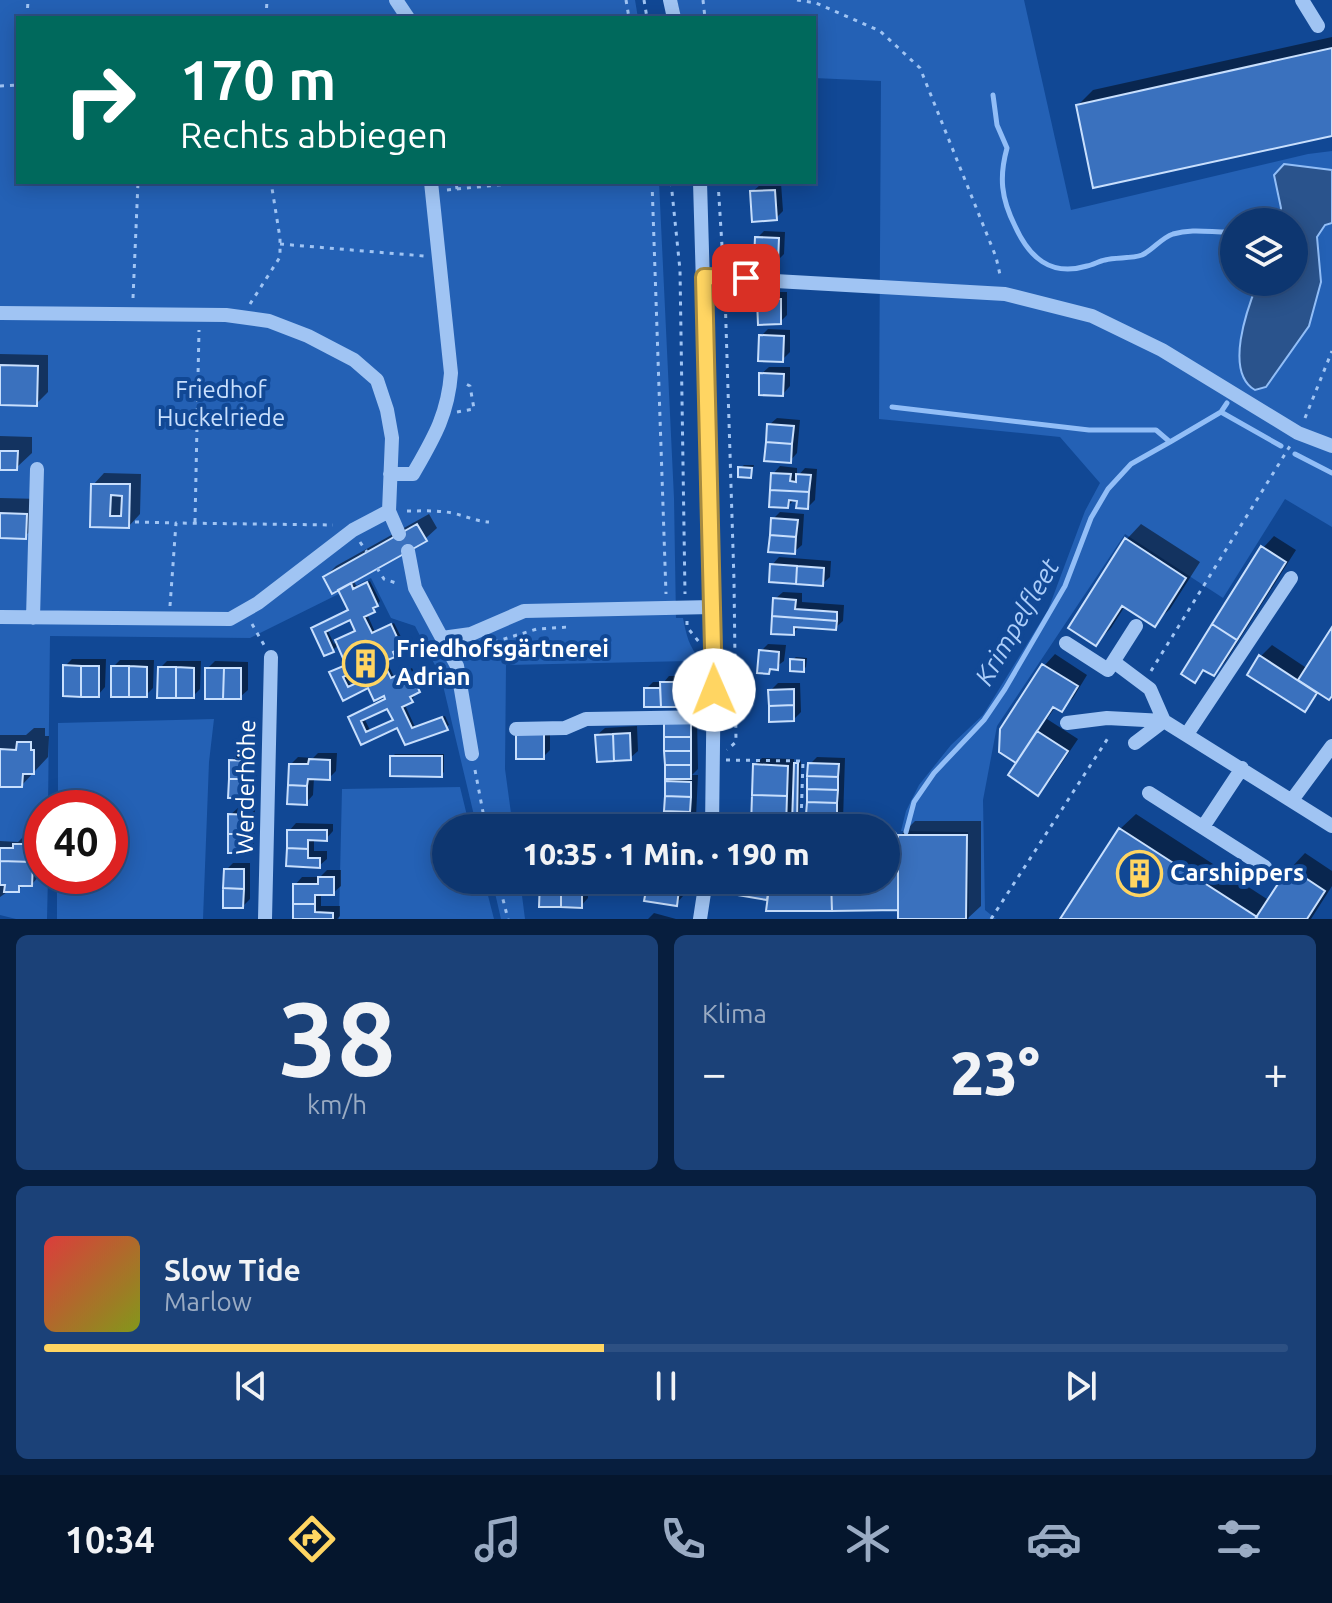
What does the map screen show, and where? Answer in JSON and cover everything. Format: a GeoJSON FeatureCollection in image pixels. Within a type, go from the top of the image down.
{"type":"FeatureCollection","features":[{"type":"Feature","properties":{"kind":"street"},"geometry":{"type":"LineString","coordinates":[[1302,0],[1318,26]]}},
{"type":"Feature","properties":{"kind":"street"},"geometry":{"type":"LineString","coordinates":[[390,474],[413,474],[441,424],[450,395],[451,373],[431,184]]}},
{"type":"Feature","properties":{"kind":"street"},"geometry":{"type":"LineString","coordinates":[[700,184],[714,663],[712,814]]}},
{"type":"Feature","properties":{"kind":"street"},"geometry":{"type":"LineString","coordinates":[[704,277],[1005,294],[1092,316],[1162,350],[1298,433],[1332,446]]}},
{"type":"Feature","properties":{"kind":"street"},"geometry":{"type":"LineString","coordinates":[[0,313],[241,317],[269,321],[308,336],[354,360],[377,380],[387,410],[392,438],[389,511],[399,534]]}},
{"type":"Feature","properties":{"kind":"street"},"geometry":{"type":"LineString","coordinates":[[33,618],[37,469]]}},
{"type":"Feature","properties":{"kind":"street"},"geometry":{"type":"LineString","coordinates":[[0,617],[230,619],[258,603],[353,530],[389,511]]}},
{"type":"Feature","properties":{"kind":"street"},"geometry":{"type":"LineString","coordinates":[[408,551],[415,588],[457,666],[472,754]]}},
{"type":"Feature","properties":{"kind":"street"},"geometry":{"type":"LineString","coordinates":[[1187,734],[1291,578]]}},
{"type":"Feature","properties":{"kind":"street"},"geometry":{"type":"LineString","coordinates":[[442,638],[471,634],[524,611],[712,607]]}},
{"type":"Feature","properties":{"kind":"street"},"geometry":{"type":"LineString","coordinates":[[1066,643],[1108,670],[1136,626]]}},
{"type":"Feature","properties":{"kind":"street","name":"Werderhöhe"},"geometry":{"type":"LineString","coordinates":[[265,919],[271,657]]}},
{"type":"Feature","properties":{"kind":"street"},"geometry":{"type":"LineString","coordinates":[[1114,662],[1150,689],[1164,721]]}},
{"type":"Feature","properties":{"kind":"street"},"geometry":{"type":"LineString","coordinates":[[516,729],[565,728],[586,719],[714,717]]}},
{"type":"Feature","properties":{"kind":"street"},"geometry":{"type":"LineString","coordinates":[[1067,723],[1120,719],[1164,721],[1332,826]]}},
{"type":"Feature","properties":{"kind":"street"},"geometry":{"type":"LineString","coordinates":[[1135,743],[1164,721]]}},
{"type":"Feature","properties":{"kind":"street"},"geometry":{"type":"LineString","coordinates":[[1292,800],[1332,746]]}},
{"type":"Feature","properties":{"kind":"street"},"geometry":{"type":"LineString","coordinates":[[1203,827],[1242,768]]}},
{"type":"Feature","properties":{"kind":"street"},"geometry":{"type":"LineString","coordinates":[[1149,793],[1265,867]]}},
{"type":"Feature","properties":{"kind":"street"},"geometry":{"type":"LineString","coordinates":[[700,919],[704,894]]}},
{"type":"Feature","properties":{"kind":"path"},"geometry":{"type":"LineString","coordinates":[[797,0],[816,3],[880,31],[920,68],[996,257],[1005,294]]}},
{"type":"Feature","properties":{"kind":"path"},"geometry":{"type":"LineString","coordinates":[[133,314],[138,184]]}},
{"type":"Feature","properties":{"kind":"path"},"geometry":{"type":"LineString","coordinates":[[241,317],[280,257],[271,184]]}},
{"type":"Feature","properties":{"kind":"path"},"geometry":{"type":"LineString","coordinates":[[457,189],[508,184]]}},
{"type":"Feature","properties":{"kind":"path"},"geometry":{"type":"LineString","coordinates":[[652,184],[667,608]]}},
{"type":"Feature","properties":{"kind":"path"},"geometry":{"type":"LineString","coordinates":[[671,184],[680,270],[687,627],[714,663]]}},
{"type":"Feature","properties":{"kind":"path"},"geometry":{"type":"LineString","coordinates":[[714,759],[736,742],[734,581],[718,184]]}},
{"type":"Feature","properties":{"kind":"path"},"geometry":{"type":"LineString","coordinates":[[280,244],[438,257]]}},
{"type":"Feature","properties":{"kind":"path"},"geometry":{"type":"LineString","coordinates":[[195,522],[199,315]]}},
{"type":"Feature","properties":{"kind":"path"},"geometry":{"type":"LineString","coordinates":[[1144,682],[1298,433],[1332,351]]}},
{"type":"Feature","properties":{"kind":"path"},"geometry":{"type":"LineString","coordinates":[[389,511],[440,511],[473,521],[489,522]]}},
{"type":"Feature","properties":{"kind":"path"},"geometry":{"type":"LineString","coordinates":[[135,522],[347,525],[353,530]]}},
{"type":"Feature","properties":{"kind":"path"},"geometry":{"type":"LineString","coordinates":[[169,620],[176,523]]}},
{"type":"Feature","properties":{"kind":"path"},"geometry":{"type":"LineString","coordinates":[[377,568],[384,579],[415,588]]}},
{"type":"Feature","properties":{"kind":"path"},"geometry":{"type":"LineString","coordinates":[[244,610],[271,657]]}},
{"type":"Feature","properties":{"kind":"path"},"geometry":{"type":"LineString","coordinates":[[494,642],[537,629],[581,626]]}},
{"type":"Feature","properties":{"kind":"path"},"geometry":{"type":"LineString","coordinates":[[991,919],[1120,719]]}},
{"type":"Feature","properties":{"kind":"path"},"geometry":{"type":"LineString","coordinates":[[472,754],[483,814]]}},
{"type":"Feature","properties":{"kind":"path"},"geometry":{"type":"LineString","coordinates":[[714,759],[803,761],[801,814]]}},
{"type":"Feature","properties":{"kind":"path"},"geometry":{"type":"LineString","coordinates":[[502,894],[508,919]]}},
{"type":"Feature","properties":{"kind":"green space","name":"Friedhof Huckelriede"},"geometry":{"type":"Polygon","coordinates":[[[0,0],[635,0],[638,16],[16,16],[16,184],[659,184],[674,498],[676,618],[683,618],[691,646],[701,659],[506,665],[505,769],[511,814],[474,814],[441,677],[415,626],[391,618],[371,578],[250,638],[50,636],[48,790],[24,790],[24,894],[48,894],[47,919],[16,919],[0,915],[0,0]]]}},
{"type":"Feature","properties":{"kind":"green space"},"geometry":{"type":"Polygon","coordinates":[[[677,0],[1024,0],[1071,210],[1332,151],[1332,527],[1285,499],[1223,598],[1125,534],[997,726],[983,800],[985,910],[996,919],[969,919],[968,832],[901,831],[906,811],[919,785],[951,745],[983,715],[1048,610],[1085,511],[1100,483],[1060,437],[879,419],[881,81],[816,78],[816,16],[681,16],[677,0]]]}},
{"type":"Feature","properties":{"kind":"green space"},"geometry":{"type":"Polygon","coordinates":[[[214,719],[209,762],[203,919],[57,919],[57,894],[128,894],[128,790],[58,790],[58,723],[214,719]]]}},
{"type":"Feature","properties":{"kind":"green space"},"geometry":{"type":"Polygon","coordinates":[[[460,787],[467,814],[432,814],[432,894],[488,894],[494,919],[339,919],[342,789],[460,787]]]}},
{"type":"Feature","properties":{"kind":"green space"},"geometry":{"type":"Polygon","coordinates":[[[495,894],[522,894],[525,919],[501,919],[495,894]]]}},
{"type":"Feature","properties":{"kind":"shaded area"},"geometry":{"type":"Polygon","coordinates":[[[1284,164],[1332,170],[1332,223],[1325,225],[1317,237],[1321,282],[1309,326],[1266,387],[1255,390],[1246,381],[1239,355],[1252,296],[1308,296],[1308,208],[1281,208],[1274,175],[1284,164]]]}},
{"type":"Feature","properties":{"kind":"building"},"geometry":{"type":"Polygon","coordinates":[[[1332,48],[1332,136],[1093,188],[1076,105],[1332,48]]]}},
{"type":"Feature","properties":{"kind":"building"},"geometry":{"type":"Polygon","coordinates":[[[775,190],[777,220],[752,222],[750,191],[775,190]]]}},
{"type":"Feature","properties":{"kind":"building"},"geometry":{"type":"Polygon","coordinates":[[[755,237],[779,238],[778,263],[754,262],[755,237]]]}},
{"type":"Feature","properties":{"kind":"building"},"geometry":{"type":"Polygon","coordinates":[[[757,299],[781,299],[781,324],[758,325],[757,299]]]}},
{"type":"Feature","properties":{"kind":"building"},"geometry":{"type":"Polygon","coordinates":[[[759,335],[784,336],[783,362],[758,361],[759,335]]]}},
{"type":"Feature","properties":{"kind":"building"},"geometry":{"type":"Polygon","coordinates":[[[0,365],[38,366],[37,406],[0,405],[0,365]]]}},
{"type":"Feature","properties":{"kind":"building"},"geometry":{"type":"Polygon","coordinates":[[[759,373],[784,374],[783,396],[759,395],[759,373]]]}},
{"type":"Feature","properties":{"kind":"building"},"geometry":{"type":"Polygon","coordinates":[[[767,424],[794,426],[792,444],[766,442],[767,424]]]}},
{"type":"Feature","properties":{"kind":"building"},"geometry":{"type":"Polygon","coordinates":[[[766,442],[792,444],[791,463],[764,461],[766,442]]]}},
{"type":"Feature","properties":{"kind":"building"},"geometry":{"type":"Polygon","coordinates":[[[0,451],[18,451],[17,470],[0,470],[0,451]]]}},
{"type":"Feature","properties":{"kind":"building"},"geometry":{"type":"Polygon","coordinates":[[[738,467],[752,468],[751,478],[738,477],[738,467]]]}},
{"type":"Feature","properties":{"kind":"building"},"geometry":{"type":"Polygon","coordinates":[[[771,473],[791,474],[790,481],[796,482],[796,474],[811,475],[809,492],[770,490],[771,473]]]}},
{"type":"Feature","properties":{"kind":"building"},"geometry":{"type":"Polygon","coordinates":[[[91,484],[130,484],[129,528],[90,527],[91,484]],[[111,495],[110,516],[121,516],[122,496],[111,495]]]}},
{"type":"Feature","properties":{"kind":"building"},"geometry":{"type":"Polygon","coordinates":[[[770,490],[809,492],[808,509],[796,508],[797,501],[789,500],[788,508],[769,507],[770,490]]]}},
{"type":"Feature","properties":{"kind":"building"},"geometry":{"type":"Polygon","coordinates":[[[0,513],[27,514],[26,539],[0,538],[0,513]]]}},
{"type":"Feature","properties":{"kind":"building"},"geometry":{"type":"Polygon","coordinates":[[[771,518],[798,520],[796,537],[770,535],[771,518]]]}},
{"type":"Feature","properties":{"kind":"building"},"geometry":{"type":"Polygon","coordinates":[[[417,524],[427,541],[332,594],[323,577],[417,524]]]}},
{"type":"Feature","properties":{"kind":"building"},"geometry":{"type":"Polygon","coordinates":[[[770,535],[796,537],[795,554],[768,552],[770,535]]]}},
{"type":"Feature","properties":{"kind":"building"},"geometry":{"type":"Polygon","coordinates":[[[1125,538],[1186,578],[1155,627],[1122,606],[1096,646],[1068,628],[1125,538]]]}},
{"type":"Feature","properties":{"kind":"building"},"geometry":{"type":"Polygon","coordinates":[[[1261,546],[1286,562],[1237,640],[1212,624],[1261,546]]]}},
{"type":"Feature","properties":{"kind":"building"},"geometry":{"type":"Polygon","coordinates":[[[770,564],[797,566],[796,584],[769,582],[770,564]]]}},
{"type":"Feature","properties":{"kind":"building"},"geometry":{"type":"Polygon","coordinates":[[[797,566],[824,568],[823,586],[796,584],[797,566]]]}},
{"type":"Feature","properties":{"kind":"building","name":"Friedhofsgärtnerei Adrian"},"geometry":{"type":"Polygon","coordinates":[[[367,582],[378,606],[373,608],[375,612],[364,617],[372,633],[391,624],[402,648],[393,652],[395,657],[383,662],[391,678],[409,670],[420,692],[410,697],[413,702],[402,707],[412,728],[442,717],[448,730],[405,745],[397,728],[361,745],[348,717],[385,699],[384,696],[374,701],[368,688],[343,701],[329,672],[346,665],[335,640],[355,631],[350,620],[325,632],[334,652],[324,656],[311,628],[348,610],[338,590],[351,583],[353,589],[367,582]],[[369,665],[343,677],[348,687],[374,675],[369,665]],[[387,709],[361,721],[366,732],[393,720],[387,709]]]}},
{"type":"Feature","properties":{"kind":"building"},"geometry":{"type":"Polygon","coordinates":[[[773,598],[796,600],[795,609],[837,612],[837,621],[772,616],[773,598]]]}},
{"type":"Feature","properties":{"kind":"building"},"geometry":{"type":"Polygon","coordinates":[[[772,616],[837,621],[836,630],[794,627],[794,635],[771,634],[772,616]]]}},
{"type":"Feature","properties":{"kind":"building"},"geometry":{"type":"Polygon","coordinates":[[[1212,624],[1237,640],[1214,676],[1203,670],[1195,683],[1181,674],[1212,624]]]}},
{"type":"Feature","properties":{"kind":"building"},"geometry":{"type":"Polygon","coordinates":[[[1332,627],[1332,696],[1329,700],[1298,680],[1332,627]]]}},
{"type":"Feature","properties":{"kind":"building"},"geometry":{"type":"Polygon","coordinates":[[[759,650],[779,652],[778,670],[770,669],[769,674],[757,673],[759,650]]]}},
{"type":"Feature","properties":{"kind":"building"},"geometry":{"type":"Polygon","coordinates":[[[1259,655],[1317,693],[1305,712],[1247,675],[1259,655]]]}},
{"type":"Feature","properties":{"kind":"building"},"geometry":{"type":"Polygon","coordinates":[[[790,659],[804,660],[804,672],[790,671],[790,659]]]}},
{"type":"Feature","properties":{"kind":"building"},"geometry":{"type":"Polygon","coordinates":[[[1042,664],[1078,686],[1062,712],[1053,707],[1016,763],[999,752],[1000,729],[1042,664]]]}},
{"type":"Feature","properties":{"kind":"building"},"geometry":{"type":"Polygon","coordinates":[[[63,665],[81,666],[81,697],[63,696],[63,665]]]}},
{"type":"Feature","properties":{"kind":"building"},"geometry":{"type":"Polygon","coordinates":[[[81,666],[99,666],[99,697],[81,697],[81,666]]]}},
{"type":"Feature","properties":{"kind":"building"},"geometry":{"type":"Polygon","coordinates":[[[111,666],[129,666],[129,697],[111,697],[111,666]]]}},
{"type":"Feature","properties":{"kind":"building"},"geometry":{"type":"Polygon","coordinates":[[[129,666],[147,667],[147,697],[129,697],[129,666]]]}},
{"type":"Feature","properties":{"kind":"building"},"geometry":{"type":"Polygon","coordinates":[[[158,667],[176,667],[176,698],[157,698],[158,667]]]}},
{"type":"Feature","properties":{"kind":"building"},"geometry":{"type":"Polygon","coordinates":[[[176,667],[194,668],[194,698],[176,698],[176,667]]]}},
{"type":"Feature","properties":{"kind":"building"},"geometry":{"type":"Polygon","coordinates":[[[205,668],[224,668],[223,699],[205,699],[205,668]]]}},
{"type":"Feature","properties":{"kind":"building"},"geometry":{"type":"Polygon","coordinates":[[[224,668],[241,668],[241,699],[223,699],[224,668]]]}},
{"type":"Feature","properties":{"kind":"building"},"geometry":{"type":"Polygon","coordinates":[[[660,682],[681,682],[681,707],[661,707],[660,682]]]}},
{"type":"Feature","properties":{"kind":"building"},"geometry":{"type":"Polygon","coordinates":[[[644,688],[660,688],[661,707],[644,707],[644,688]]]}},
{"type":"Feature","properties":{"kind":"building"},"geometry":{"type":"Polygon","coordinates":[[[794,689],[794,705],[769,706],[768,690],[794,689]]]}},
{"type":"Feature","properties":{"kind":"building"},"geometry":{"type":"Polygon","coordinates":[[[794,705],[794,721],[769,722],[769,706],[794,705]]]}},
{"type":"Feature","properties":{"kind":"building"},"geometry":{"type":"Polygon","coordinates":[[[664,723],[691,723],[691,737],[664,737],[664,723]]]}},
{"type":"Feature","properties":{"kind":"building"},"geometry":{"type":"Polygon","coordinates":[[[1037,731],[1068,751],[1038,796],[1008,775],[1037,731]]]}},
{"type":"Feature","properties":{"kind":"building"},"geometry":{"type":"Polygon","coordinates":[[[516,733],[544,734],[544,759],[516,759],[516,733]]]}},
{"type":"Feature","properties":{"kind":"building"},"geometry":{"type":"Polygon","coordinates":[[[630,733],[631,760],[614,761],[613,734],[630,733]]]}},
{"type":"Feature","properties":{"kind":"building"},"geometry":{"type":"Polygon","coordinates":[[[613,734],[614,761],[597,762],[595,735],[613,734]]]}},
{"type":"Feature","properties":{"kind":"building"},"geometry":{"type":"Polygon","coordinates":[[[664,737],[691,737],[691,751],[664,751],[664,737]]]}},
{"type":"Feature","properties":{"kind":"building"},"geometry":{"type":"Polygon","coordinates":[[[17,742],[31,742],[34,774],[23,774],[22,787],[0,787],[0,749],[16,750],[17,742]]]}},
{"type":"Feature","properties":{"kind":"building"},"geometry":{"type":"Polygon","coordinates":[[[664,751],[691,751],[691,765],[665,765],[664,751]]]}},
{"type":"Feature","properties":{"kind":"building"},"geometry":{"type":"Polygon","coordinates":[[[390,756],[442,756],[442,777],[390,776],[390,756]]]}},
{"type":"Feature","properties":{"kind":"building"},"geometry":{"type":"Polygon","coordinates":[[[309,759],[330,760],[330,780],[308,779],[307,786],[288,785],[289,764],[308,764],[309,759]]]}},
{"type":"Feature","properties":{"kind":"building"},"geometry":{"type":"Polygon","coordinates":[[[229,760],[251,761],[250,779],[229,779],[229,760]]]}},
{"type":"Feature","properties":{"kind":"building"},"geometry":{"type":"Polygon","coordinates":[[[794,763],[798,763],[797,814],[792,814],[794,763]]]}},
{"type":"Feature","properties":{"kind":"building"},"geometry":{"type":"Polygon","coordinates":[[[808,763],[839,764],[838,777],[807,776],[808,763]]]}},
{"type":"Feature","properties":{"kind":"building"},"geometry":{"type":"Polygon","coordinates":[[[753,764],[788,766],[787,796],[752,795],[753,764]]]}},
{"type":"Feature","properties":{"kind":"building"},"geometry":{"type":"Polygon","coordinates":[[[665,765],[691,765],[691,779],[665,779],[665,765]]]}},
{"type":"Feature","properties":{"kind":"building"},"geometry":{"type":"Polygon","coordinates":[[[807,776],[838,777],[838,790],[807,789],[807,776]]]}},
{"type":"Feature","properties":{"kind":"building"},"geometry":{"type":"Polygon","coordinates":[[[229,779],[250,779],[250,798],[228,798],[229,779]]]}},
{"type":"Feature","properties":{"kind":"building"},"geometry":{"type":"Polygon","coordinates":[[[665,781],[691,782],[691,797],[665,796],[665,781]]]}},
{"type":"Feature","properties":{"kind":"building"},"geometry":{"type":"Polygon","coordinates":[[[288,785],[307,786],[307,805],[287,804],[288,785]]]}},
{"type":"Feature","properties":{"kind":"building"},"geometry":{"type":"Polygon","coordinates":[[[807,789],[838,790],[837,803],[807,802],[807,789]]]}},
{"type":"Feature","properties":{"kind":"building"},"geometry":{"type":"Polygon","coordinates":[[[752,795],[787,796],[786,814],[751,814],[752,795]]]}},
{"type":"Feature","properties":{"kind":"building"},"geometry":{"type":"Polygon","coordinates":[[[665,796],[691,797],[690,812],[664,811],[665,796]]]}},
{"type":"Feature","properties":{"kind":"building"},"geometry":{"type":"Polygon","coordinates":[[[807,802],[837,803],[837,814],[806,814],[807,802]]]}},
{"type":"Feature","properties":{"kind":"building"},"geometry":{"type":"Polygon","coordinates":[[[664,811],[690,812],[690,814],[664,814],[664,811]]]}},
{"type":"Feature","properties":{"kind":"building"},"geometry":{"type":"Polygon","coordinates":[[[228,814],[249,815],[248,834],[228,834],[228,814]]]}},
{"type":"Feature","properties":{"kind":"building","name":"Carshippers"},"geometry":{"type":"Polygon","coordinates":[[[1119,828],[1257,917],[1060,919],[1119,828]]]}},
{"type":"Feature","properties":{"kind":"building"},"geometry":{"type":"Polygon","coordinates":[[[287,830],[327,830],[327,841],[308,840],[308,849],[287,848],[287,830]]]}},
{"type":"Feature","properties":{"kind":"building"},"geometry":{"type":"Polygon","coordinates":[[[228,834],[248,834],[248,853],[228,853],[228,834]]]}},
{"type":"Feature","properties":{"kind":"building"},"geometry":{"type":"Polygon","coordinates":[[[900,835],[967,835],[966,919],[898,919],[900,835]]]}},
{"type":"Feature","properties":{"kind":"building"},"geometry":{"type":"Polygon","coordinates":[[[13,844],[24,844],[24,862],[0,861],[0,848],[13,848],[13,844]]]}},
{"type":"Feature","properties":{"kind":"building"},"geometry":{"type":"Polygon","coordinates":[[[287,848],[308,849],[308,858],[320,858],[320,868],[286,866],[287,848]]]}},
{"type":"Feature","properties":{"kind":"building"},"geometry":{"type":"Polygon","coordinates":[[[0,861],[24,862],[24,886],[19,886],[19,892],[4,892],[5,885],[0,885],[0,861]]]}},
{"type":"Feature","properties":{"kind":"building"},"geometry":{"type":"Polygon","coordinates":[[[1289,867],[1325,891],[1307,919],[1255,919],[1289,867]]]}},
{"type":"Feature","properties":{"kind":"building"},"geometry":{"type":"Polygon","coordinates":[[[224,869],[244,869],[244,889],[223,888],[224,869]]]}},
{"type":"Feature","properties":{"kind":"building"},"geometry":{"type":"Polygon","coordinates":[[[318,877],[334,877],[334,895],[315,895],[315,904],[293,904],[293,884],[318,884],[318,877]]]}},
{"type":"Feature","properties":{"kind":"building"},"geometry":{"type":"Polygon","coordinates":[[[223,888],[244,889],[243,908],[223,908],[223,888]]]}},
{"type":"Feature","properties":{"kind":"building"},"geometry":{"type":"Polygon","coordinates":[[[539,894],[561,894],[561,907],[539,907],[539,894]]]}},
{"type":"Feature","properties":{"kind":"building"},"geometry":{"type":"Polygon","coordinates":[[[561,894],[582,894],[582,908],[561,907],[561,894]]]}},
{"type":"Feature","properties":{"kind":"building"},"geometry":{"type":"Polygon","coordinates":[[[645,894],[678,894],[677,906],[644,901],[645,894]]]}},
{"type":"Feature","properties":{"kind":"building"},"geometry":{"type":"Polygon","coordinates":[[[737,894],[768,894],[767,900],[737,894]]]}},
{"type":"Feature","properties":{"kind":"building"},"geometry":{"type":"Polygon","coordinates":[[[768,894],[831,894],[832,911],[766,911],[768,894]]]}},
{"type":"Feature","properties":{"kind":"building"},"geometry":{"type":"Polygon","coordinates":[[[831,894],[898,894],[898,910],[832,911],[831,894]]]}},
{"type":"Feature","properties":{"kind":"building"},"geometry":{"type":"Polygon","coordinates":[[[293,904],[315,904],[315,912],[333,913],[333,919],[293,919],[293,904]]]}},
{"type":"Feature","properties":{"kind":"waterway"},"geometry":{"type":"LineString","coordinates":[[993,95],[997,125],[1007,148],[1002,178],[1007,206],[1027,247],[1042,262],[1062,269],[1074,269],[1109,259],[1142,255],[1173,234],[1220,232]]}},
{"type":"Feature","properties":{"kind":"waterway"},"geometry":{"type":"LineString","coordinates":[[892,407],[1089,430],[1156,430],[1170,442],[1221,412],[1227,403]]}},
{"type":"Feature","properties":{"kind":"waterway"},"geometry":{"type":"LineString","coordinates":[[1221,412],[1281,446]]}},
{"type":"Feature","properties":{"kind":"waterway","name":"Krimpelfleet"},"geometry":{"type":"LineString","coordinates":[[906,832],[914,802],[934,773],[984,720],[1005,689],[1065,586],[1091,518],[1108,489],[1131,464],[1170,442]]}},
{"type":"Feature","properties":{"kind":"waterway"},"geometry":{"type":"LineString","coordinates":[[1295,454],[1332,473]]}},
{"type":"Feature","properties":{"kind":"place","name":"Friedhofsgärtnerei Adrian"},"geometry":{"type":"Point","coordinates":[365,663]}},
{"type":"Feature","properties":{"kind":"place","name":"Carshippers"},"geometry":{"type":"Point","coordinates":[1139,873]}},
{"type":"Feature","properties":{"kind":"route"},"geometry":{"type":"LineString","coordinates":[[714,690],[704,277],[746,278]]}}]}
